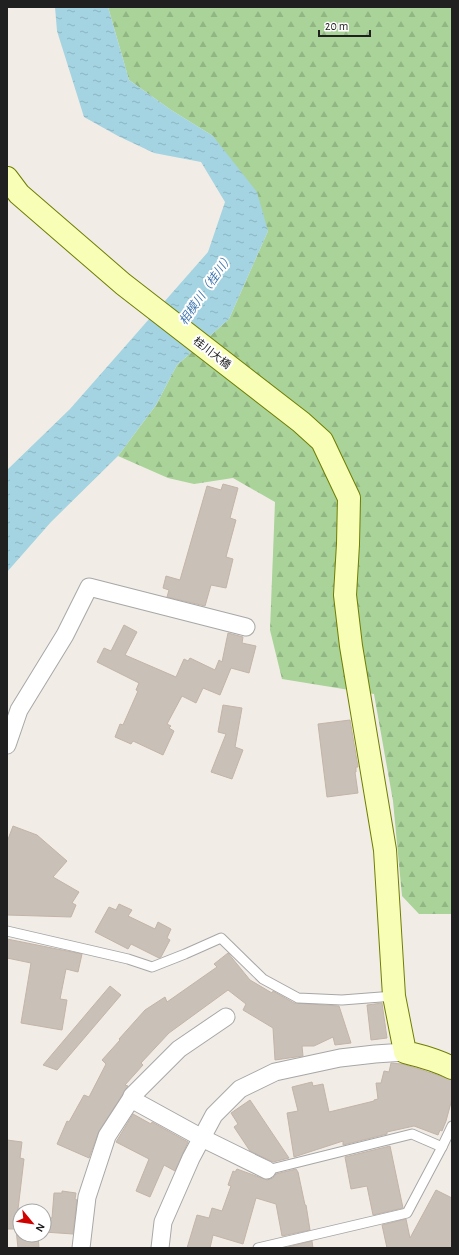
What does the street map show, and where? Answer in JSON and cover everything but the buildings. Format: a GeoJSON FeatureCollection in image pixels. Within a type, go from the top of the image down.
{"type":"FeatureCollection","features":[{"type":"Feature","properties":{"kind":"street","name":"桂川大橋"},"geometry":{"type":"LineString","coordinates":[[7,178],[19,194],[123,284],[300,422],[322,441],[349,498],[345,595],[351,646],[385,850],[394,996],[405,1052]]}},
{"type":"Feature","properties":{"kind":"street"},"geometry":{"type":"LineString","coordinates":[[7,745],[19,710],[65,636],[89,587],[246,628]]}},
{"type":"Feature","properties":{"kind":"street"},"geometry":{"type":"LineString","coordinates":[[81,1248],[87,1197],[107,1136],[132,1096],[179,1049],[226,1017]]}},
{"type":"Feature","properties":{"kind":"street"},"geometry":{"type":"LineString","coordinates":[[160,1248],[163,1222],[191,1158],[214,1115],[240,1089],[275,1072],[340,1058],[375,1054],[405,1052],[452,1068]]}},
{"type":"Feature","properties":{"kind":"street"},"geometry":{"type":"LineString","coordinates":[[131,1099],[202,1138],[267,1170]]}},
{"type":"Feature","properties":{"kind":"lane"},"geometry":{"type":"LineString","coordinates":[[7,931],[128,959],[152,967],[221,938],[264,979],[298,998],[342,1000],[394,996]]}},
{"type":"Feature","properties":{"kind":"lane"},"geometry":{"type":"LineString","coordinates":[[258,1248],[407,1213],[442,1148],[452,1126]]}},
{"type":"Feature","properties":{"kind":"lane"},"geometry":{"type":"LineString","coordinates":[[267,1170],[412,1134],[442,1148]]}},
{"type":"Feature","properties":{"kind":"green space"},"geometry":{"type":"Polygon","coordinates":[[[108,7],[452,7],[452,914],[419,914],[402,896],[393,801],[374,694],[282,679],[270,630],[275,502],[233,478],[194,484],[168,478],[118,456],[156,405],[177,365],[229,319],[268,231],[213,136],[171,110],[129,80],[108,7]]]}},
{"type":"Feature","properties":{"kind":"water","name":"相模川（桂川）"},"geometry":{"type":"Polygon","coordinates":[[[55,7],[108,7],[129,80],[171,110],[213,136],[257,192],[268,231],[229,319],[177,365],[156,405],[118,456],[51,522],[7,572],[7,470],[70,409],[208,252],[225,202],[201,162],[154,153],[118,136],[84,117],[57,31],[55,7]]]}}]}
